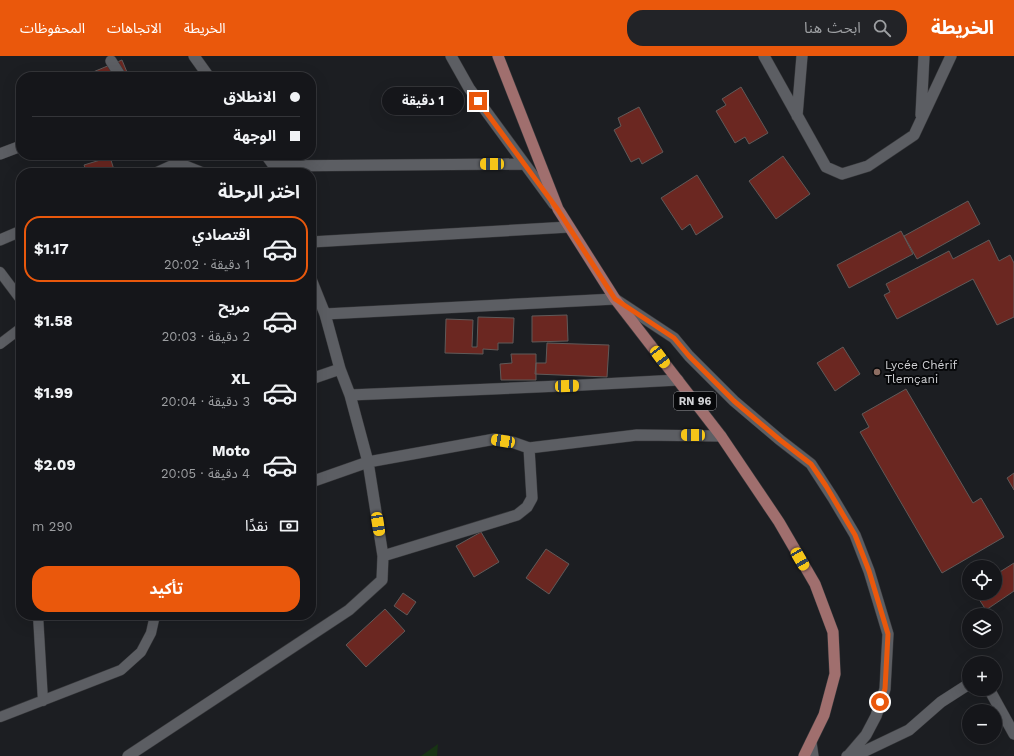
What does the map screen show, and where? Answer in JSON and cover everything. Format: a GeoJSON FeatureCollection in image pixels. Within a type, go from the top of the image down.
{"type":"FeatureCollection","features":[{"type":"Feature","properties":{"kind":"main road","name":"RN 96"},"geometry":{"type":"LineString","coordinates":[[498,56],[558,210],[615,299],[721,436],[779,522],[815,584],[833,632],[835,674],[824,715],[804,756]]}},
{"type":"Feature","properties":{"kind":"street"},"geometry":{"type":"LineString","coordinates":[[194,56],[205,72]]}},
{"type":"Feature","properties":{"kind":"street"},"geometry":{"type":"LineString","coordinates":[[452,56],[469,88],[558,210]]}},
{"type":"Feature","properties":{"kind":"street"},"geometry":{"type":"LineString","coordinates":[[764,56],[826,167],[842,174],[868,166],[914,135],[952,56]]}},
{"type":"Feature","properties":{"kind":"street"},"geometry":{"type":"LineString","coordinates":[[797,116],[802,56]]}},
{"type":"Feature","properties":{"kind":"street"},"geometry":{"type":"LineString","coordinates":[[921,120],[924,56]]}},
{"type":"Feature","properties":{"kind":"street"},"geometry":{"type":"LineString","coordinates":[[111,61],[118,72]]}},
{"type":"Feature","properties":{"kind":"street"},"geometry":{"type":"LineString","coordinates":[[0,154],[16,148]]}},
{"type":"Feature","properties":{"kind":"street"},"geometry":{"type":"LineString","coordinates":[[163,168],[174,160]]}},
{"type":"Feature","properties":{"kind":"street"},"geometry":{"type":"LineString","coordinates":[[177,160],[193,168]]}},
{"type":"Feature","properties":{"kind":"street"},"geometry":{"type":"LineString","coordinates":[[316,169],[524,164]]}},
{"type":"Feature","properties":{"kind":"street"},"geometry":{"type":"LineString","coordinates":[[316,242],[569,227]]}},
{"type":"Feature","properties":{"kind":"street"},"geometry":{"type":"LineString","coordinates":[[0,240],[16,233]]}},
{"type":"Feature","properties":{"kind":"street"},"geometry":{"type":"LineString","coordinates":[[128,756],[349,610],[382,580],[383,556],[368,462],[350,395],[340,369],[325,314],[316,299]]}},
{"type":"Feature","properties":{"kind":"street"},"geometry":{"type":"LineString","coordinates":[[325,314],[615,299],[674,338],[689,356],[734,401],[811,464],[855,535],[869,571],[888,634],[885,689],[876,716],[866,735],[847,756]]}},
{"type":"Feature","properties":{"kind":"street"},"geometry":{"type":"LineString","coordinates":[[316,378],[340,369]]}},
{"type":"Feature","properties":{"kind":"street"},"geometry":{"type":"LineString","coordinates":[[350,395],[678,380]]}},
{"type":"Feature","properties":{"kind":"street"},"geometry":{"type":"LineString","coordinates":[[316,480],[368,462],[495,439],[512,442],[529,448],[637,434],[721,436]]}},
{"type":"Feature","properties":{"kind":"street"},"geometry":{"type":"LineString","coordinates":[[383,556],[517,514],[527,507],[532,498],[529,448]]}},
{"type":"Feature","properties":{"kind":"street"},"geometry":{"type":"LineString","coordinates":[[847,756],[863,752],[909,730],[941,702],[962,688]]}},
{"type":"Feature","properties":{"kind":"street"},"geometry":{"type":"LineString","coordinates":[[993,696],[1014,734]]}},
{"type":"Feature","properties":{"kind":"street"},"geometry":{"type":"LineString","coordinates":[[811,742],[813,756]]}},
{"type":"Feature","properties":{"kind":"lane"},"geometry":{"type":"LineString","coordinates":[[0,272],[16,293]]}},
{"type":"Feature","properties":{"kind":"lane"},"geometry":{"type":"LineString","coordinates":[[0,344],[16,332]]}},
{"type":"Feature","properties":{"kind":"lane"},"geometry":{"type":"LineString","coordinates":[[38,620],[43,701]]}},
{"type":"Feature","properties":{"kind":"lane"},"geometry":{"type":"LineString","coordinates":[[0,717],[121,670],[141,652],[152,633],[154,620]]}},
{"type":"Feature","properties":{"kind":"green space"},"geometry":{"type":"Polygon","coordinates":[[[438,744],[437,756],[421,756],[438,744]]]}},
{"type":"Feature","properties":{"kind":"building"},"geometry":{"type":"Polygon","coordinates":[[[122,60],[127,72],[93,72],[122,60]]]}},
{"type":"Feature","properties":{"kind":"building"},"geometry":{"type":"Polygon","coordinates":[[[741,87],[768,133],[749,144],[745,137],[735,143],[716,111],[726,105],[722,99],[741,87]]]}},
{"type":"Feature","properties":{"kind":"building"},"geometry":{"type":"Polygon","coordinates":[[[639,107],[663,152],[642,164],[639,158],[631,162],[614,130],[621,126],[618,118],[639,107]]]}},
{"type":"Feature","properties":{"kind":"building"},"geometry":{"type":"Polygon","coordinates":[[[783,156],[810,194],[776,219],[749,181],[783,156]]]}},
{"type":"Feature","properties":{"kind":"building"},"geometry":{"type":"Polygon","coordinates":[[[100,160],[111,160],[113,168],[85,168],[84,165],[100,160]]]}},
{"type":"Feature","properties":{"kind":"building"},"geometry":{"type":"Polygon","coordinates":[[[697,175],[723,217],[696,235],[690,224],[682,230],[661,198],[697,175]]]}},
{"type":"Feature","properties":{"kind":"building"},"geometry":{"type":"Polygon","coordinates":[[[968,201],[980,224],[917,259],[904,236],[968,201]]]}},
{"type":"Feature","properties":{"kind":"building"},"geometry":{"type":"Polygon","coordinates":[[[901,231],[913,254],[849,288],[837,265],[901,231]]]}},
{"type":"Feature","properties":{"kind":"building"},"geometry":{"type":"Polygon","coordinates":[[[989,240],[999,261],[1010,255],[1014,263],[1014,317],[997,325],[973,279],[897,319],[884,295],[890,292],[886,284],[949,251],[953,259],[989,240]]]}},
{"type":"Feature","properties":{"kind":"building"},"geometry":{"type":"Polygon","coordinates":[[[567,315],[568,341],[532,342],[532,316],[567,315]]]}},
{"type":"Feature","properties":{"kind":"building"},"geometry":{"type":"Polygon","coordinates":[[[478,317],[514,318],[513,343],[498,343],[498,350],[483,349],[483,354],[445,353],[446,319],[473,320],[472,347],[477,347],[478,317]]]}},
{"type":"Feature","properties":{"kind":"building"},"geometry":{"type":"Polygon","coordinates":[[[547,343],[609,345],[607,377],[535,374],[536,363],[546,363],[547,343]]]}},
{"type":"Feature","properties":{"kind":"building"},"geometry":{"type":"Polygon","coordinates":[[[843,347],[860,374],[835,391],[817,363],[843,347]]]}},
{"type":"Feature","properties":{"kind":"building"},"geometry":{"type":"Polygon","coordinates":[[[511,354],[536,354],[536,380],[501,380],[500,364],[512,363],[511,354]]]}},
{"type":"Feature","properties":{"kind":"building"},"geometry":{"type":"Polygon","coordinates":[[[906,389],[973,503],[981,498],[1004,537],[942,573],[860,432],[869,427],[862,414],[906,389]]]}},
{"type":"Feature","properties":{"kind":"building"},"geometry":{"type":"Polygon","coordinates":[[[1014,473],[1014,490],[1007,478],[1014,473]]]}},
{"type":"Feature","properties":{"kind":"building"},"geometry":{"type":"Polygon","coordinates":[[[481,532],[499,562],[474,577],[456,546],[481,532]]]}},
{"type":"Feature","properties":{"kind":"building"},"geometry":{"type":"Polygon","coordinates":[[[546,549],[569,564],[549,594],[526,578],[546,549]]]}},
{"type":"Feature","properties":{"kind":"building"},"geometry":{"type":"Polygon","coordinates":[[[1014,563],[1014,591],[1002,599],[1002,571],[1014,563]]]}},
{"type":"Feature","properties":{"kind":"building"},"geometry":{"type":"Polygon","coordinates":[[[403,593],[416,602],[407,615],[394,606],[403,593]]]}},
{"type":"Feature","properties":{"kind":"building"},"geometry":{"type":"Polygon","coordinates":[[[980,600],[1001,600],[989,608],[985,608],[980,600]]]}},
{"type":"Feature","properties":{"kind":"building"},"geometry":{"type":"Polygon","coordinates":[[[385,609],[405,631],[366,667],[346,645],[385,609]]]}},
{"type":"Feature","properties":{"kind":"place","name":"Lycée Chérif Tlemçani"},"geometry":{"type":"Point","coordinates":[877,372]}},
{"type":"Feature","properties":{"kind":"route"},"geometry":{"type":"LineString","coordinates":[[478,101],[558,210],[615,299],[674,338],[689,356],[734,401],[811,464],[826,486],[855,535],[869,571],[888,634],[885,689],[880,702]]}}]}
